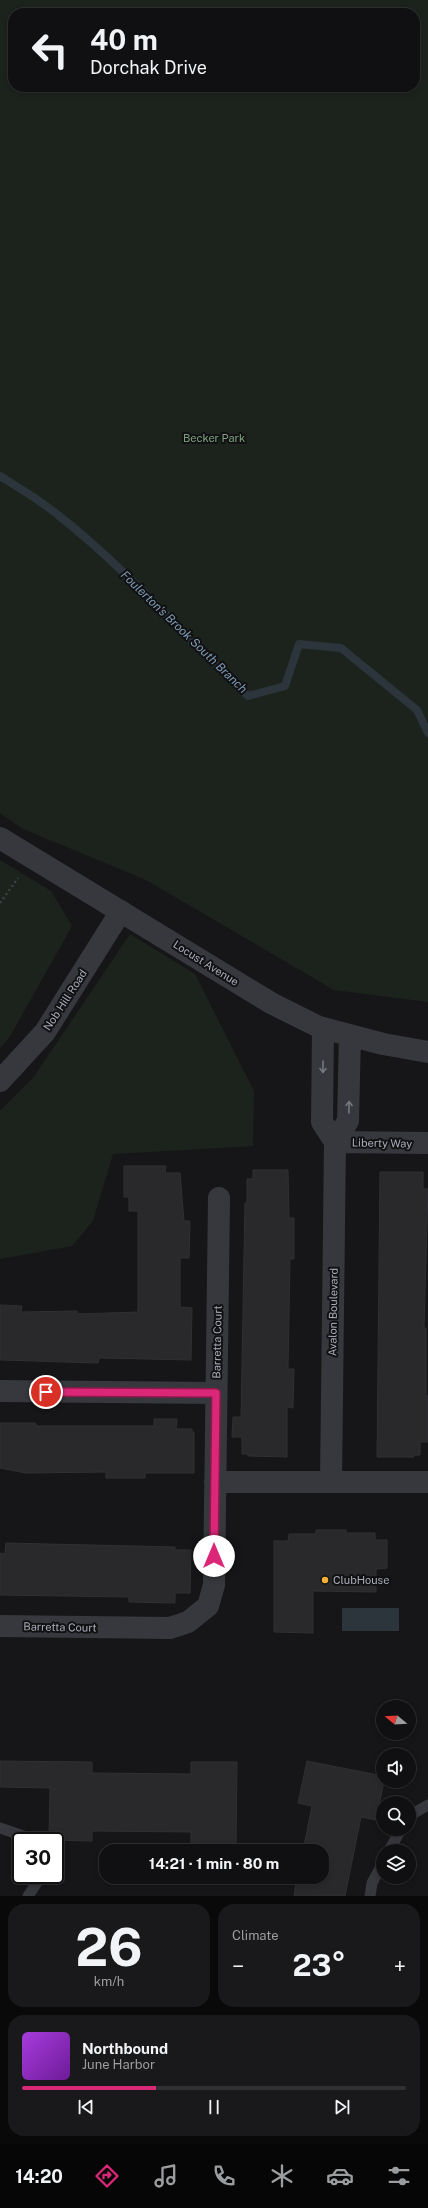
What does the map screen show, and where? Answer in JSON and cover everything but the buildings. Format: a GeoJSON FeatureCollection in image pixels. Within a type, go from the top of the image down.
{"type":"FeatureCollection","features":[{"type":"Feature","properties":{"kind":"street","name":"Locust Avenue"},"geometry":{"type":"LineString","coordinates":[[0,838],[271,1003],[323,1028],[383,1044],[428,1052]]}},
{"type":"Feature","properties":{"kind":"street","name":"Nob Hill Road"},"geometry":{"type":"LineString","coordinates":[[0,1081],[45,1032],[121,911]]}},
{"type":"Feature","properties":{"kind":"street"},"geometry":{"type":"LineString","coordinates":[[323,1028],[322,1122],[335,1142],[348,1121],[350,1035]]}},
{"type":"Feature","properties":{"kind":"street","name":"Liberty Way"},"geometry":{"type":"LineString","coordinates":[[335,1142],[428,1143]]}},
{"type":"Feature","properties":{"kind":"street","name":"Avalon Boulevard"},"geometry":{"type":"LineString","coordinates":[[331,1482],[335,1142]]}},
{"type":"Feature","properties":{"kind":"street","name":"Barretta Court"},"geometry":{"type":"LineString","coordinates":[[0,1626],[170,1628],[188,1622],[208,1606],[214,1585],[219,1198]]}},
{"type":"Feature","properties":{"kind":"street"},"geometry":{"type":"LineString","coordinates":[[0,1391],[216,1393]]}},
{"type":"Feature","properties":{"kind":"street"},"geometry":{"type":"LineString","coordinates":[[215,1482],[428,1482]]}},
{"type":"Feature","properties":{"kind":"lane"},"geometry":{"type":"LineString","coordinates":[[416,1812],[428,1805]]}},
{"type":"Feature","properties":{"kind":"lane"},"geometry":{"type":"LineString","coordinates":[[0,1828],[12,1832]]}},
{"type":"Feature","properties":{"kind":"lane"},"geometry":{"type":"LineString","coordinates":[[370,1896],[372,1884],[376,1876]]}},
{"type":"Feature","properties":{"kind":"lane"},"geometry":{"type":"LineString","coordinates":[[28,1896],[36,1884]]}},
{"type":"Feature","properties":{"kind":"green space","name":"Becker Park"},"geometry":{"type":"Polygon","coordinates":[[[0,0],[428,0],[428,1002],[334,990],[146,880],[23,829],[0,813],[0,0]]]}},
{"type":"Feature","properties":{"kind":"green space"},"geometry":{"type":"Polygon","coordinates":[[[0,860],[51,891],[72,926],[9,1038],[0,1048],[0,860]]]}},
{"type":"Feature","properties":{"kind":"green space"},"geometry":{"type":"Polygon","coordinates":[[[130,934],[195,974],[254,1091],[253,1146],[113,1154],[93,1221],[72,1246],[0,1259],[0,1111],[33,1078],[130,934]]]}},
{"type":"Feature","properties":{"kind":"shaded area"},"geometry":{"type":"Polygon","coordinates":[[[342,1608],[399,1608],[399,1631],[342,1631],[342,1608]]]}},
{"type":"Feature","properties":{"kind":"waterway","name":"Foulerton's Brook South Branch"},"geometry":{"type":"LineString","coordinates":[[0,476],[44,504],[108,558],[248,696],[285,686],[299,644],[341,648],[417,710],[428,733]]}},
{"type":"Feature","properties":{"kind":"place","name":"ClubHouse"},"geometry":{"type":"Point","coordinates":[325,1580]}},
{"type":"Feature","properties":{"kind":"route"},"geometry":{"type":"LineString","coordinates":[[46,1392],[216,1393],[214,1556]]}}]}
